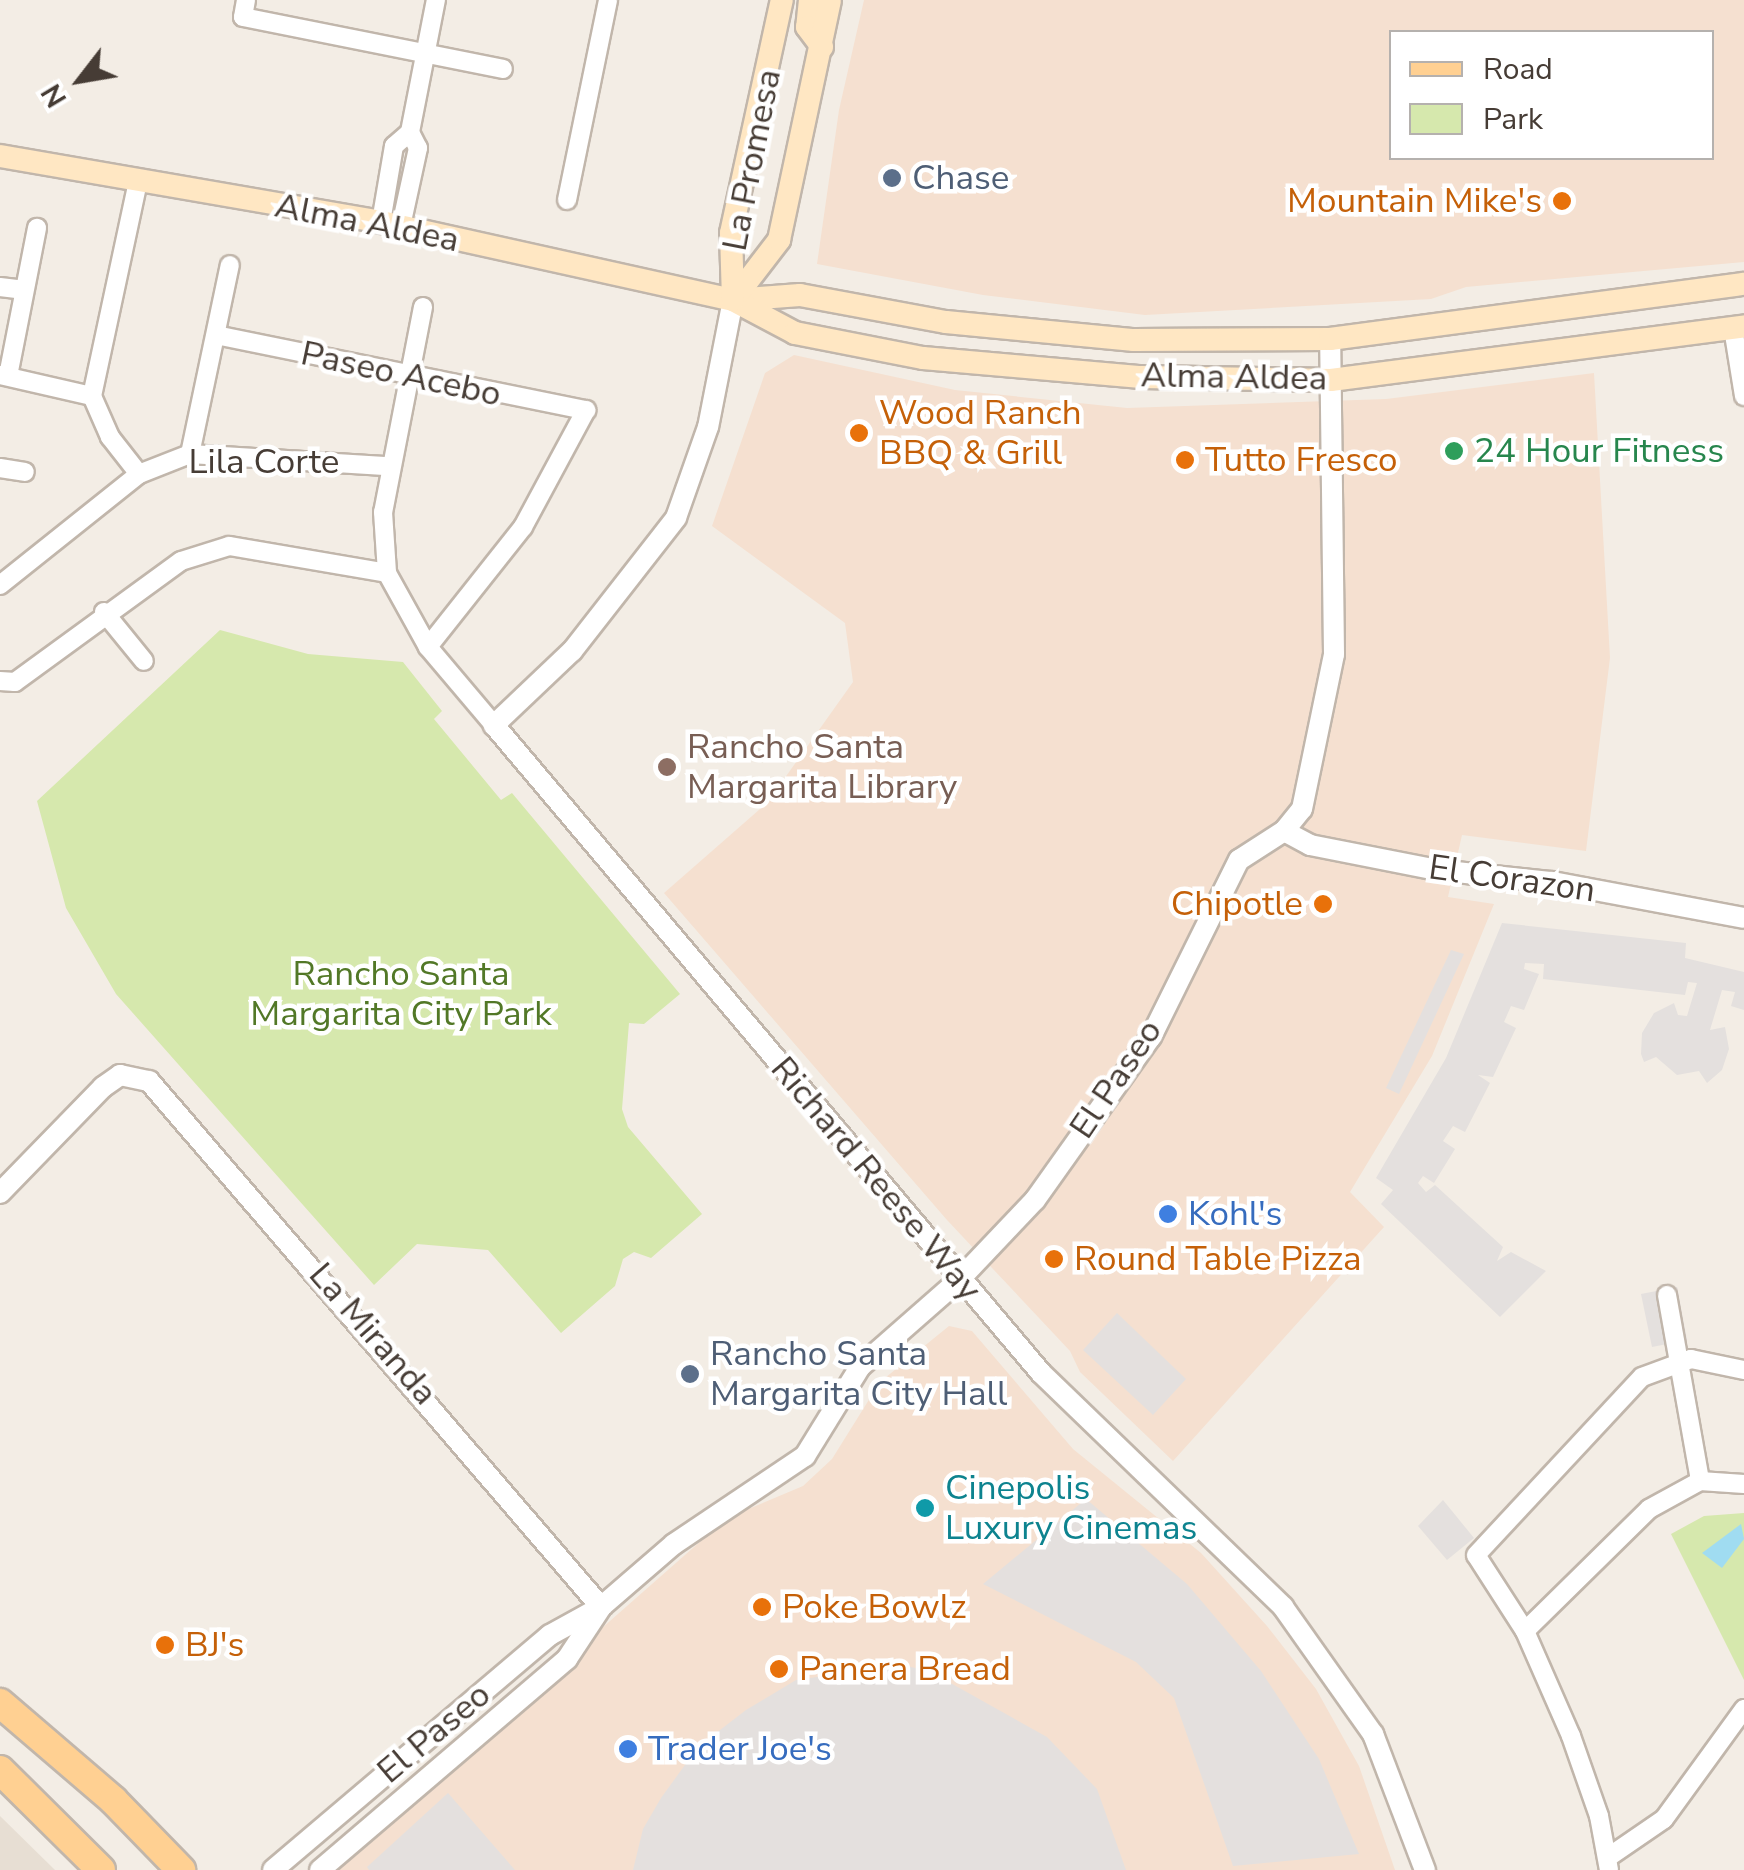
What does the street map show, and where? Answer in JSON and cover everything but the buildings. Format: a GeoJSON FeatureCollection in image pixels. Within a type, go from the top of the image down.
{"type":"FeatureCollection","features":[{"type":"Feature","properties":{"kind":"main road","name":"La Promesa"},"geometry":{"type":"LineString","coordinates":[[733,300],[731,233],[782,0]]}},
{"type":"Feature","properties":{"kind":"main road"},"geometry":{"type":"LineString","coordinates":[[810,0],[807,26],[822,48]]}},
{"type":"Feature","properties":{"kind":"main road","name":"La Promesa"},"geometry":{"type":"LineString","coordinates":[[733,300],[779,240],[830,0]]}},
{"type":"Feature","properties":{"kind":"main road","name":"Alma Aldea"},"geometry":{"type":"LineString","coordinates":[[0,156],[391,224],[733,300],[795,333],[924,358],[1142,377],[1332,380],[1740,325]]}},
{"type":"Feature","properties":{"kind":"main road","name":"Alma Aldea"},"geometry":{"type":"LineString","coordinates":[[733,300],[800,296],[946,322],[1134,340],[1330,339],[1744,284]]}},
{"type":"Feature","properties":{"kind":"main road"},"geometry":{"type":"LineString","coordinates":[[0,1703],[113,1800],[181,1870]]}},
{"type":"Feature","properties":{"kind":"main road"},"geometry":{"type":"LineString","coordinates":[[0,1770],[101,1870]]}},
{"type":"Feature","properties":{"kind":"street"},"geometry":{"type":"LineString","coordinates":[[391,224],[394,146],[410,132],[436,0]]}},
{"type":"Feature","properties":{"kind":"street"},"geometry":{"type":"LineString","coordinates":[[567,200],[608,0]]}},
{"type":"Feature","properties":{"kind":"street"},"geometry":{"type":"LineString","coordinates":[[245,8],[424,54],[503,69]]}},
{"type":"Feature","properties":{"kind":"street"},"geometry":{"type":"LineString","coordinates":[[138,182],[92,396],[110,436],[139,474]]}},
{"type":"Feature","properties":{"kind":"street"},"geometry":{"type":"LineString","coordinates":[[37,228],[4,376],[92,396]]}},
{"type":"Feature","properties":{"kind":"street"},"geometry":{"type":"LineString","coordinates":[[190,454],[230,265]]}},
{"type":"Feature","properties":{"kind":"street"},"geometry":{"type":"LineString","coordinates":[[0,287],[23,290]]}},
{"type":"Feature","properties":{"kind":"street"},"geometry":{"type":"LineString","coordinates":[[424,307],[389,466],[383,512],[388,573],[428,647],[494,725],[616,602],[676,518],[708,427],[733,300]]}},
{"type":"Feature","properties":{"kind":"street"},"geometry":{"type":"LineString","coordinates":[[1740,325],[1744,396]]}},
{"type":"Feature","properties":{"kind":"street","name":"Paseo Acebo"},"geometry":{"type":"LineString","coordinates":[[216,334],[408,378],[586,410],[523,527],[428,647]]}},
{"type":"Feature","properties":{"kind":"street","name":"El Paseo"},"geometry":{"type":"LineString","coordinates":[[274,1870],[550,1635],[601,1607],[674,1544],[806,1456],[860,1367],[959,1280],[1035,1200],[1151,1037],[1240,860],[1284,831],[1302,809],[1334,654],[1330,339]]}},
{"type":"Feature","properties":{"kind":"street","name":"Lila Corte"},"geometry":{"type":"LineString","coordinates":[[0,584],[139,474],[190,454],[389,466]]}},
{"type":"Feature","properties":{"kind":"street"},"geometry":{"type":"LineString","coordinates":[[0,468],[25,472]]}},
{"type":"Feature","properties":{"kind":"street"},"geometry":{"type":"LineString","coordinates":[[0,681],[15,682],[104,612],[182,561],[229,546],[388,573]]}},
{"type":"Feature","properties":{"kind":"street"},"geometry":{"type":"LineString","coordinates":[[104,612],[144,661]]}},
{"type":"Feature","properties":{"kind":"street","name":"Richard Reese Way"},"geometry":{"type":"LineString","coordinates":[[494,725],[959,1280],[1084,1420],[1224,1544],[1283,1607],[1373,1734],[1425,1870]]}},
{"type":"Feature","properties":{"kind":"street","name":"El Corazon"},"geometry":{"type":"LineString","coordinates":[[1284,831],[1310,844],[1437,870],[1552,882],[1744,918]]}},
{"type":"Feature","properties":{"kind":"street","name":"La Miranda"},"geometry":{"type":"LineString","coordinates":[[0,1194],[103,1087],[133,1074],[162,1090],[601,1607]]}},
{"type":"Feature","properties":{"kind":"street"},"geometry":{"type":"LineString","coordinates":[[1666,1295],[1700,1481]]}},
{"type":"Feature","properties":{"kind":"street"},"geometry":{"type":"LineString","coordinates":[[1744,1370],[1717,1360],[1679,1361],[1642,1377],[1476,1554],[1524,1630],[1571,1736],[1609,1863],[1664,1819],[1744,1709]]}},
{"type":"Feature","properties":{"kind":"street"},"geometry":{"type":"LineString","coordinates":[[1524,1630],[1638,1518],[1700,1481],[1744,1484]]}},
{"type":"Feature","properties":{"kind":"street","name":"El Paseo"},"geometry":{"type":"LineString","coordinates":[[320,1870],[567,1659],[601,1607]]}},
{"type":"Feature","properties":{"kind":"shaded area"},"geometry":{"type":"Polygon","coordinates":[[[864,0],[1744,0],[1744,262],[1466,287],[1431,299],[1145,315],[983,295],[817,264],[839,110],[864,0]]]}},
{"type":"Feature","properties":{"kind":"shaded area"},"geometry":{"type":"Polygon","coordinates":[[[794,355],[955,390],[1127,408],[1386,399],[1594,373],[1610,658],[1586,851],[1462,835],[1448,897],[1494,904],[1432,1056],[1350,1192],[1384,1227],[1173,1461],[1080,1372],[1070,1351],[947,1220],[664,893],[767,803],[853,682],[845,623],[712,526],[765,373],[794,355]]]}},
{"type":"Feature","properties":{"kind":"shaded area"},"geometry":{"type":"Polygon","coordinates":[[[1502,923],[1686,943],[1685,958],[1744,972],[1744,1010],[1731,1006],[1735,992],[1722,990],[1710,1030],[1725,1027],[1729,1049],[1722,1070],[1707,1083],[1699,1071],[1677,1075],[1656,1057],[1644,1062],[1641,1054],[1642,1033],[1654,1013],[1674,1003],[1678,1015],[1687,1016],[1697,983],[1688,982],[1685,995],[1543,979],[1544,964],[1525,963],[1524,969],[1539,974],[1524,1010],[1511,1006],[1504,1022],[1516,1028],[1493,1077],[1478,1075],[1490,1083],[1465,1132],[1453,1126],[1443,1141],[1455,1149],[1434,1183],[1423,1176],[1418,1183],[1426,1192],[1435,1185],[1503,1247],[1497,1261],[1511,1252],[1546,1271],[1500,1317],[1381,1204],[1393,1190],[1376,1178],[1446,1058],[1502,923]]]}},
{"type":"Feature","properties":{"kind":"shaded area"},"geometry":{"type":"Polygon","coordinates":[[[1451,950],[1464,954],[1399,1094],[1386,1088],[1451,950]]]}},
{"type":"Feature","properties":{"kind":"shaded area"},"geometry":{"type":"Polygon","coordinates":[[[1677,1287],[1687,1340],[1652,1347],[1641,1294],[1677,1287]]]}},
{"type":"Feature","properties":{"kind":"shaded area"},"geometry":{"type":"Polygon","coordinates":[[[1117,1313],[1186,1379],[1153,1415],[1083,1350],[1117,1313]]]}},
{"type":"Feature","properties":{"kind":"shaded area"},"geometry":{"type":"Polygon","coordinates":[[[949,1326],[972,1331],[1073,1449],[1201,1553],[1267,1626],[1316,1689],[1359,1766],[1395,1870],[327,1870],[727,1518],[803,1486],[832,1459],[880,1382],[949,1326]]]}},
{"type":"Feature","properties":{"kind":"shaded area"},"geometry":{"type":"Polygon","coordinates":[[[1086,1499],[1187,1584],[1261,1671],[1319,1759],[1359,1854],[1233,1866],[1174,1698],[1136,1662],[983,1584],[1086,1499]]]}},
{"type":"Feature","properties":{"kind":"shaded area"},"geometry":{"type":"Polygon","coordinates":[[[1443,1500],[1474,1538],[1447,1560],[1418,1526],[1443,1500]]]}},
{"type":"Feature","properties":{"kind":"shaded area"},"geometry":{"type":"Polygon","coordinates":[[[902,1665],[929,1671],[1047,1737],[1097,1789],[1126,1870],[633,1870],[643,1829],[661,1798],[698,1747],[746,1710],[796,1680],[902,1665]]]}},
{"type":"Feature","properties":{"kind":"shaded area"},"geometry":{"type":"Polygon","coordinates":[[[448,1793],[515,1870],[369,1870],[367,1867],[448,1793]]]}},
{"type":"Feature","properties":{"kind":"shaded area"},"geometry":{"type":"Polygon","coordinates":[[[0,1816],[55,1870],[0,1870],[0,1816]]]}},
{"type":"Feature","properties":{"kind":"green space","name":"Rancho Santa Margarita City Park"},"geometry":{"type":"Polygon","coordinates":[[[220,630],[308,654],[403,662],[442,711],[434,719],[501,800],[512,793],[680,994],[644,1024],[629,1023],[622,1109],[628,1127],[702,1214],[651,1258],[634,1252],[623,1259],[615,1286],[561,1333],[488,1250],[417,1244],[374,1285],[116,994],[66,908],[37,801],[220,630]]]}},
{"type":"Feature","properties":{"kind":"green space"},"geometry":{"type":"Polygon","coordinates":[[[1744,1513],[1744,1680],[1671,1534],[1704,1516],[1744,1513]]]}},
{"type":"Feature","properties":{"kind":"water"},"geometry":{"type":"Polygon","coordinates":[[[1741,1524],[1744,1539],[1722,1568],[1702,1553],[1741,1524]]]}},
{"type":"Feature","properties":{"kind":"place","name":"Chase"},"geometry":{"type":"Point","coordinates":[892,178]}},
{"type":"Feature","properties":{"kind":"place","name":"Mountain Mike's"},"geometry":{"type":"Point","coordinates":[1562,201]}},
{"type":"Feature","properties":{"kind":"place","name":"Wood Ranch BBQ & Grill"},"geometry":{"type":"Point","coordinates":[859,433]}},
{"type":"Feature","properties":{"kind":"place","name":"24 Hour Fitness"},"geometry":{"type":"Point","coordinates":[1454,451]}},
{"type":"Feature","properties":{"kind":"place","name":"Tutto Fresco"},"geometry":{"type":"Point","coordinates":[1185,460]}},
{"type":"Feature","properties":{"kind":"place","name":"Rancho Santa Margarita Library"},"geometry":{"type":"Point","coordinates":[667,767]}},
{"type":"Feature","properties":{"kind":"place","name":"Chipotle"},"geometry":{"type":"Point","coordinates":[1323,904]}},
{"type":"Feature","properties":{"kind":"place","name":"Kohl's"},"geometry":{"type":"Point","coordinates":[1168,1214]}},
{"type":"Feature","properties":{"kind":"place","name":"Round Table Pizza"},"geometry":{"type":"Point","coordinates":[1054,1259]}},
{"type":"Feature","properties":{"kind":"place","name":"Rancho Santa Margarita City Hall"},"geometry":{"type":"Point","coordinates":[690,1374]}},
{"type":"Feature","properties":{"kind":"place","name":"Cinepolis Luxury Cinemas"},"geometry":{"type":"Point","coordinates":[925,1508]}},
{"type":"Feature","properties":{"kind":"place","name":"Poke Bowlz"},"geometry":{"type":"Point","coordinates":[762,1607]}},
{"type":"Feature","properties":{"kind":"place","name":"BJ's"},"geometry":{"type":"Point","coordinates":[165,1645]}},
{"type":"Feature","properties":{"kind":"place","name":"Panera Bread"},"geometry":{"type":"Point","coordinates":[779,1669]}},
{"type":"Feature","properties":{"kind":"place","name":"Trader Joe's"},"geometry":{"type":"Point","coordinates":[628,1749]}}]}
